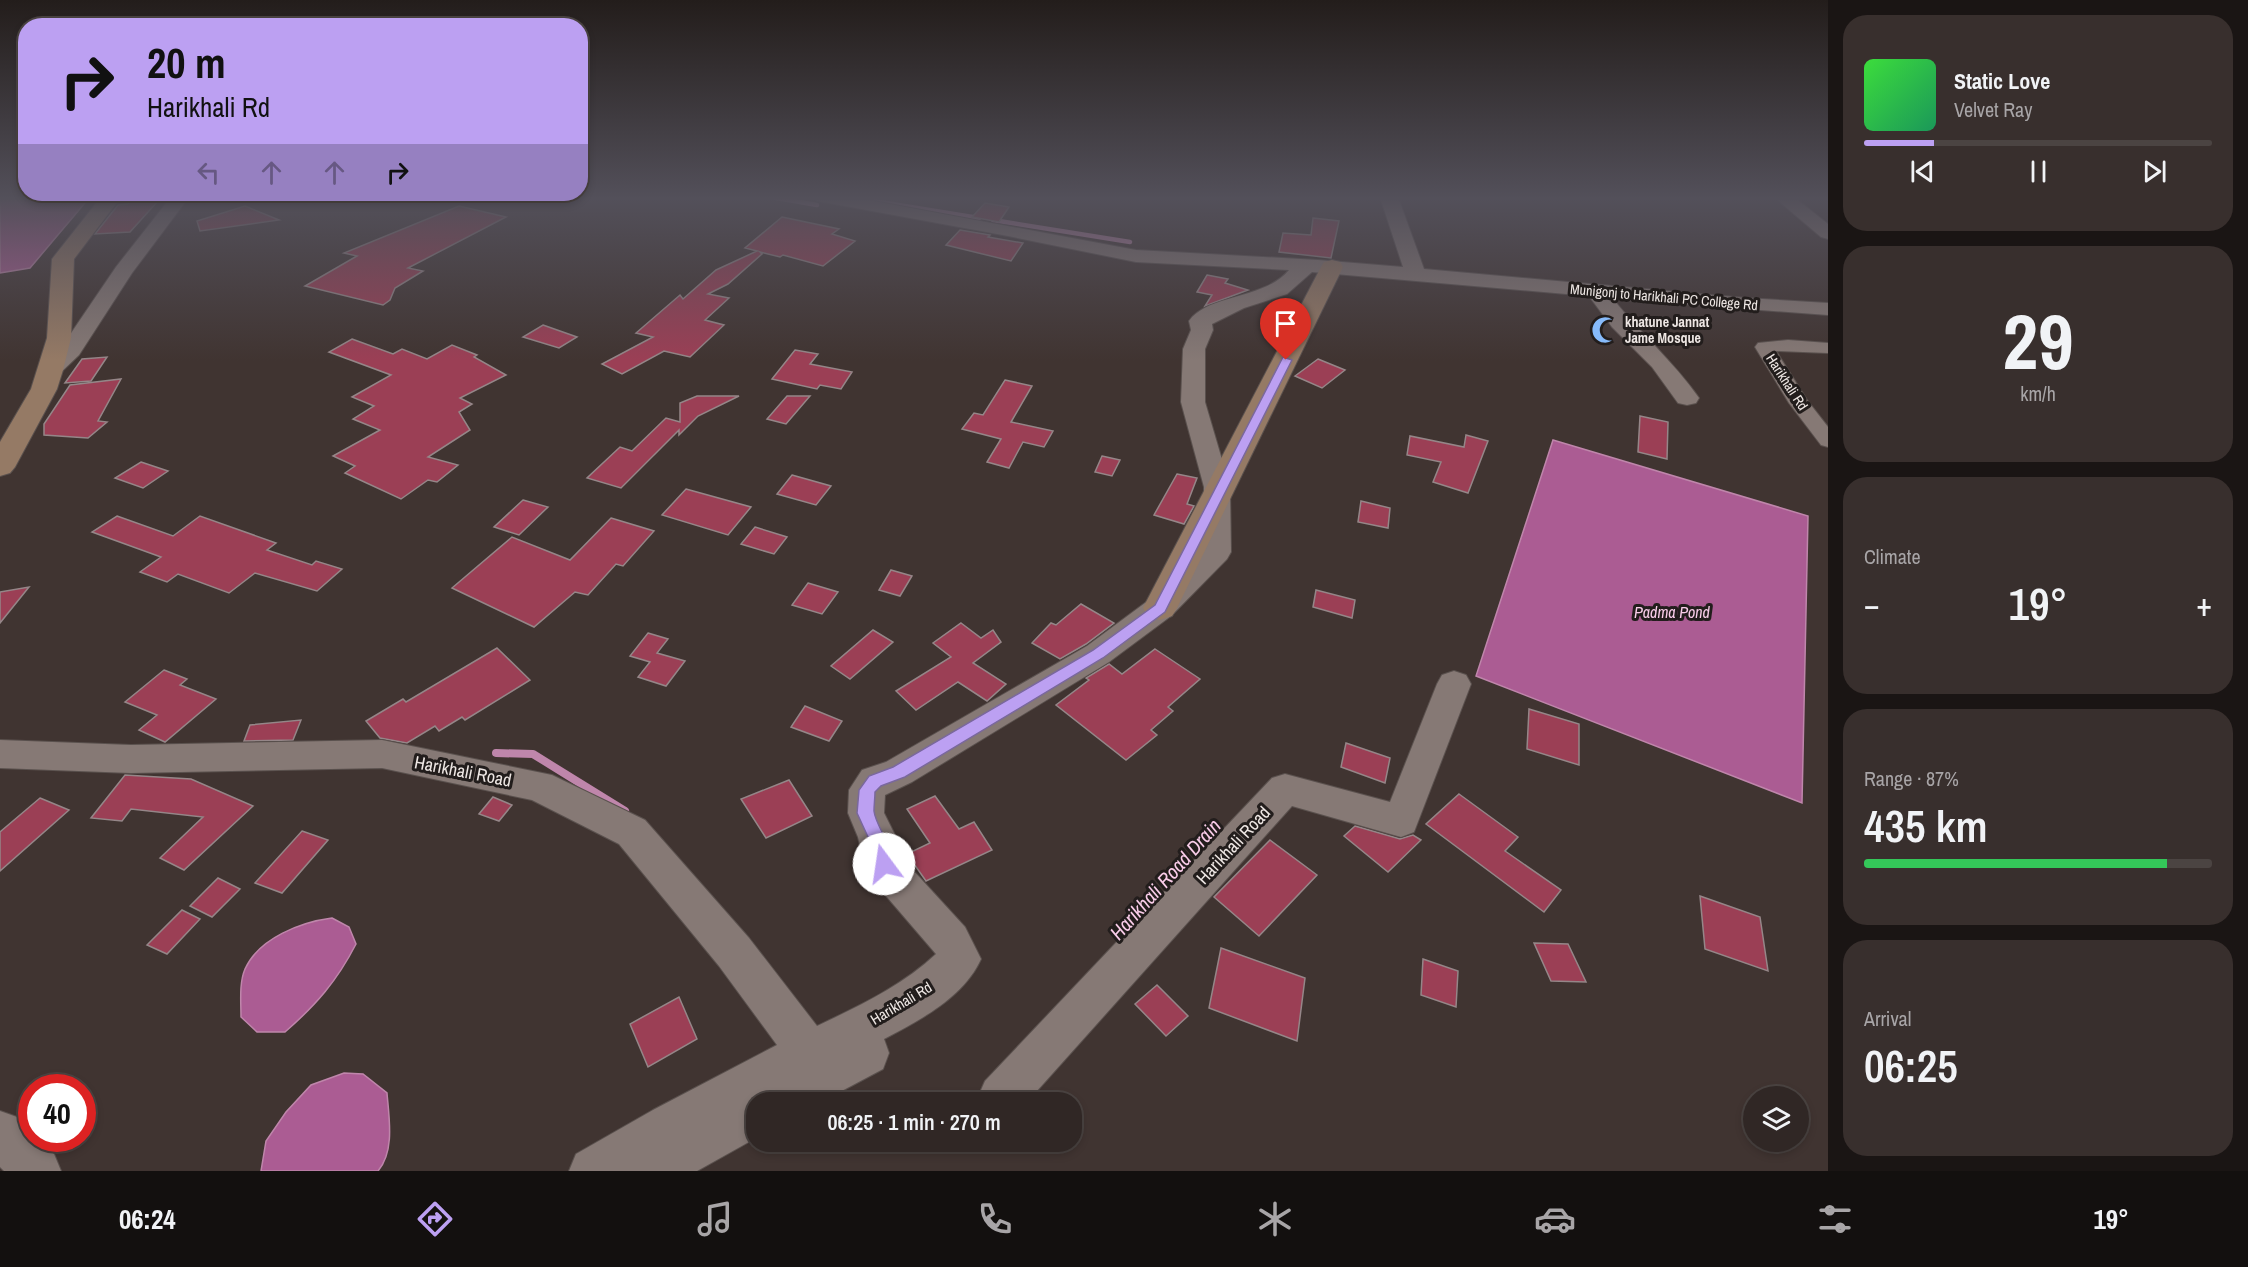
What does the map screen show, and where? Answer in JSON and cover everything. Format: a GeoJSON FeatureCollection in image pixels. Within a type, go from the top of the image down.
{"type":"FeatureCollection","features":[{"type":"Feature","properties":{"kind":"main road"},"geometry":{"type":"LineString","coordinates":[[0,467],[44,389],[59,338],[63,259],[69,252]]}},
{"type":"Feature","properties":{"kind":"main road"},"geometry":{"type":"LineString","coordinates":[[1161,608],[1325,267]]}},
{"type":"Feature","properties":{"kind":"street"},"geometry":{"type":"LineString","coordinates":[[50,370],[70,350],[138,252]]}},
{"type":"Feature","properties":{"kind":"street","name":"Munigonj to Harikhali PC College Rd"},"geometry":{"type":"LineString","coordinates":[[1115,252],[1136,256],[1325,267],[1744,304],[1828,309]]}},
{"type":"Feature","properties":{"kind":"street"},"geometry":{"type":"LineString","coordinates":[[1408,252],[1416,276]]}},
{"type":"Feature","properties":{"kind":"street","name":"Harikhali Rd"},"geometry":{"type":"LineString","coordinates":[[593,1171],[701,1108],[909,1002],[944,977],[960,959],[951,941],[884,864],[877,837],[866,813],[867,790],[875,781],[899,772],[1098,654],[1161,608],[1217,552],[1217,487],[1193,402],[1194,349],[1202,330],[1200,321],[1229,306],[1280,290],[1290,284],[1301,270],[1308,266],[1325,267]]}},
{"type":"Feature","properties":{"kind":"street"},"geometry":{"type":"LineString","coordinates":[[1596,291],[1620,322],[1660,362],[1687,398]]}},
{"type":"Feature","properties":{"kind":"street","name":"Harikhali Rd"},"geometry":{"type":"LineString","coordinates":[[1828,348],[1781,344],[1764,346],[1799,403],[1828,441]]}},
{"type":"Feature","properties":{"kind":"street","name":"Harikhali Road"},"geometry":{"type":"LineString","coordinates":[[1006,1092],[1285,789],[1401,821],[1454,684]]}},
{"type":"Feature","properties":{"kind":"street","name":"Harikhali Road"},"geometry":{"type":"LineString","coordinates":[[0,754],[131,759],[381,754],[539,786],[632,832],[734,952],[810,1053]]}},
{"type":"Feature","properties":{"kind":"street"},"geometry":{"type":"LineString","coordinates":[[795,1092],[867,1053]]}},
{"type":"Feature","properties":{"kind":"street"},"geometry":{"type":"LineString","coordinates":[[650,1171],[746,1118]]}},
{"type":"Feature","properties":{"kind":"street"},"geometry":{"type":"LineString","coordinates":[[0,1134],[37,1171]]}},
{"type":"Feature","properties":{"kind":"water"},"geometry":{"type":"Polygon","coordinates":[[[0,252],[44,252],[30,268],[0,273],[0,252]]]}},
{"type":"Feature","properties":{"kind":"water","name":"Padma Pond"},"geometry":{"type":"Polygon","coordinates":[[[1553,440],[1808,516],[1802,803],[1476,676],[1553,440]]]}},
{"type":"Feature","properties":{"kind":"water"},"geometry":{"type":"Polygon","coordinates":[[[332,918],[349,927],[356,944],[341,970],[316,1002],[285,1032],[257,1032],[241,1017],[242,980],[251,958],[282,933],[307,923],[332,918]]]}},
{"type":"Feature","properties":{"kind":"water"},"geometry":{"type":"Polygon","coordinates":[[[344,1073],[363,1074],[387,1093],[390,1123],[389,1144],[387,1154],[378,1171],[261,1171],[266,1141],[286,1112],[311,1085],[344,1073]]]}},
{"type":"Feature","properties":{"kind":"building"},"geometry":{"type":"Polygon","coordinates":[[[439,252],[408,268],[423,271],[395,288],[390,300],[383,305],[305,286],[357,256],[344,253],[439,252]]]}},
{"type":"Feature","properties":{"kind":"building"},"geometry":{"type":"Polygon","coordinates":[[[756,252],[841,252],[823,266],[783,255],[780,257],[760,252],[762,254],[728,284],[708,294],[729,298],[705,320],[724,325],[690,357],[664,351],[622,374],[602,364],[653,337],[636,333],[680,295],[683,299],[716,270],[756,252]]]}},
{"type":"Feature","properties":{"kind":"building"},"geometry":{"type":"Polygon","coordinates":[[[973,252],[1017,252],[1011,261],[973,252]]]}},
{"type":"Feature","properties":{"kind":"building"},"geometry":{"type":"Polygon","coordinates":[[[1279,252],[1332,252],[1331,258],[1279,252]]]}},
{"type":"Feature","properties":{"kind":"building"},"geometry":{"type":"Polygon","coordinates":[[[1207,275],[1228,279],[1225,283],[1248,290],[1205,306],[1212,295],[1197,292],[1207,275]]]}},
{"type":"Feature","properties":{"kind":"building"},"geometry":{"type":"Polygon","coordinates":[[[543,325],[577,337],[559,348],[523,337],[543,325]]]}},
{"type":"Feature","properties":{"kind":"building"},"geometry":{"type":"Polygon","coordinates":[[[352,339],[393,354],[402,349],[427,359],[452,345],[477,355],[474,357],[506,375],[460,398],[472,404],[459,412],[470,430],[428,457],[458,465],[437,482],[428,480],[401,499],[345,473],[355,466],[333,456],[380,430],[353,419],[374,406],[352,397],[391,375],[329,352],[352,339]]]}},
{"type":"Feature","properties":{"kind":"building"},"geometry":{"type":"Polygon","coordinates":[[[795,350],[818,354],[810,364],[852,372],[841,389],[820,385],[817,389],[772,379],[795,350]]]}},
{"type":"Feature","properties":{"kind":"building"},"geometry":{"type":"Polygon","coordinates":[[[107,357],[91,381],[65,383],[82,359],[107,357]]]}},
{"type":"Feature","properties":{"kind":"building"},"geometry":{"type":"Polygon","coordinates":[[[1318,359],[1345,370],[1322,388],[1295,376],[1318,359]]]}},
{"type":"Feature","properties":{"kind":"building"},"geometry":{"type":"Polygon","coordinates":[[[121,379],[98,421],[107,422],[88,438],[44,435],[44,424],[70,385],[121,379]]]}},
{"type":"Feature","properties":{"kind":"building"},"geometry":{"type":"Polygon","coordinates":[[[1005,380],[1032,386],[1011,422],[1053,431],[1044,447],[1023,442],[1009,468],[987,462],[1001,439],[962,429],[974,413],[983,415],[1005,380]]]}},
{"type":"Feature","properties":{"kind":"building"},"geometry":{"type":"Polygon","coordinates":[[[697,396],[739,396],[698,416],[679,435],[679,430],[621,488],[587,478],[620,447],[632,451],[666,418],[680,422],[680,403],[697,396]]]}},
{"type":"Feature","properties":{"kind":"building"},"geometry":{"type":"Polygon","coordinates":[[[787,396],[810,396],[786,424],[767,419],[787,396]]]}},
{"type":"Feature","properties":{"kind":"building"},"geometry":{"type":"Polygon","coordinates":[[[1640,416],[1668,422],[1667,459],[1638,452],[1640,416]]]}},
{"type":"Feature","properties":{"kind":"building"},"geometry":{"type":"Polygon","coordinates":[[[1466,435],[1488,441],[1468,493],[1433,482],[1441,462],[1407,455],[1410,436],[1464,447],[1466,435]]]}},
{"type":"Feature","properties":{"kind":"building"},"geometry":{"type":"Polygon","coordinates":[[[1102,456],[1120,460],[1112,476],[1095,472],[1102,456]]]}},
{"type":"Feature","properties":{"kind":"building"},"geometry":{"type":"Polygon","coordinates":[[[141,462],[168,471],[143,488],[115,478],[141,462]]]}},
{"type":"Feature","properties":{"kind":"building"},"geometry":{"type":"Polygon","coordinates":[[[1177,474],[1197,478],[1187,504],[1194,506],[1184,524],[1154,515],[1177,474]]]}},
{"type":"Feature","properties":{"kind":"building"},"geometry":{"type":"Polygon","coordinates":[[[792,475],[831,486],[816,505],[777,494],[792,475]]]}},
{"type":"Feature","properties":{"kind":"building"},"geometry":{"type":"Polygon","coordinates":[[[686,489],[751,507],[728,535],[662,515],[686,489]]]}},
{"type":"Feature","properties":{"kind":"building"},"geometry":{"type":"Polygon","coordinates":[[[523,500],[548,507],[519,535],[494,527],[523,500]]]}},
{"type":"Feature","properties":{"kind":"building"},"geometry":{"type":"Polygon","coordinates":[[[1361,501],[1390,508],[1388,528],[1358,522],[1361,501]]]}},
{"type":"Feature","properties":{"kind":"building"},"geometry":{"type":"Polygon","coordinates":[[[117,516],[173,536],[200,516],[276,543],[267,550],[312,565],[316,561],[342,569],[317,591],[255,573],[229,593],[178,574],[167,582],[140,572],[161,557],[92,532],[117,516]]]}},
{"type":"Feature","properties":{"kind":"building"},"geometry":{"type":"Polygon","coordinates":[[[611,518],[654,531],[623,566],[616,564],[588,595],[575,592],[534,627],[452,588],[512,537],[570,560],[611,518]]]}},
{"type":"Feature","properties":{"kind":"building"},"geometry":{"type":"Polygon","coordinates":[[[755,527],[787,537],[774,554],[741,544],[755,527]]]}},
{"type":"Feature","properties":{"kind":"building"},"geometry":{"type":"Polygon","coordinates":[[[891,570],[912,576],[900,596],[879,590],[891,570]]]}},
{"type":"Feature","properties":{"kind":"building"},"geometry":{"type":"Polygon","coordinates":[[[808,583],[838,592],[822,614],[792,605],[808,583]]]}},
{"type":"Feature","properties":{"kind":"building"},"geometry":{"type":"Polygon","coordinates":[[[29,587],[0,623],[0,592],[29,587]]]}},
{"type":"Feature","properties":{"kind":"building"},"geometry":{"type":"Polygon","coordinates":[[[1316,590],[1355,600],[1352,618],[1313,607],[1316,590]]]}},
{"type":"Feature","properties":{"kind":"building"},"geometry":{"type":"Polygon","coordinates":[[[1081,604],[1114,623],[1086,644],[1060,659],[1032,643],[1051,623],[1056,625],[1081,604]]]}},
{"type":"Feature","properties":{"kind":"building"},"geometry":{"type":"Polygon","coordinates":[[[961,623],[981,638],[993,630],[1001,642],[973,663],[1006,684],[987,701],[958,682],[916,710],[896,691],[951,657],[933,643],[961,623]]]}},
{"type":"Feature","properties":{"kind":"building"},"geometry":{"type":"Polygon","coordinates":[[[873,630],[893,642],[850,679],[831,666],[873,630]]]}},
{"type":"Feature","properties":{"kind":"building"},"geometry":{"type":"Polygon","coordinates":[[[648,633],[668,639],[657,653],[685,661],[666,686],[638,677],[650,662],[630,656],[648,633]]]}},
{"type":"Feature","properties":{"kind":"building"},"geometry":{"type":"Polygon","coordinates":[[[497,648],[530,680],[465,720],[462,717],[439,731],[435,726],[407,743],[380,738],[366,721],[403,699],[406,702],[497,648]]]}},
{"type":"Feature","properties":{"kind":"building"},"geometry":{"type":"Polygon","coordinates":[[[1155,649],[1200,679],[1168,707],[1173,711],[1151,730],[1157,735],[1126,760],[1056,705],[1089,680],[1086,678],[1109,664],[1122,674],[1155,649]]]}},
{"type":"Feature","properties":{"kind":"building"},"geometry":{"type":"Polygon","coordinates":[[[164,670],[187,679],[180,685],[216,699],[165,742],[139,730],[157,715],[125,702],[164,670]]]}},
{"type":"Feature","properties":{"kind":"building"},"geometry":{"type":"Polygon","coordinates":[[[805,706],[842,721],[829,741],[791,727],[805,706]]]}},
{"type":"Feature","properties":{"kind":"building"},"geometry":{"type":"Polygon","coordinates":[[[1529,709],[1579,724],[1579,765],[1527,749],[1529,709]]]}},
{"type":"Feature","properties":{"kind":"building"},"geometry":{"type":"Polygon","coordinates":[[[301,720],[293,740],[244,741],[250,725],[301,720]]]}},
{"type":"Feature","properties":{"kind":"building"},"geometry":{"type":"Polygon","coordinates":[[[1346,743],[1390,758],[1385,783],[1341,767],[1346,743]]]}},
{"type":"Feature","properties":{"kind":"building"},"geometry":{"type":"Polygon","coordinates":[[[125,775],[191,779],[253,806],[184,870],[160,858],[203,817],[131,809],[122,821],[91,818],[125,775]]]}},
{"type":"Feature","properties":{"kind":"building"},"geometry":{"type":"Polygon","coordinates":[[[789,780],[812,816],[766,838],[741,799],[789,780]]]}},
{"type":"Feature","properties":{"kind":"building"},"geometry":{"type":"Polygon","coordinates":[[[1459,794],[1518,837],[1505,851],[1561,890],[1544,912],[1426,824],[1459,794]]]}},
{"type":"Feature","properties":{"kind":"building"},"geometry":{"type":"Polygon","coordinates":[[[935,796],[959,829],[974,822],[992,850],[926,881],[907,854],[930,843],[907,809],[935,796]]]}},
{"type":"Feature","properties":{"kind":"building"},"geometry":{"type":"Polygon","coordinates":[[[493,797],[512,805],[499,821],[479,814],[493,797]]]}},
{"type":"Feature","properties":{"kind":"building"},"geometry":{"type":"Polygon","coordinates":[[[40,798],[69,810],[0,871],[0,832],[40,798]]]}},
{"type":"Feature","properties":{"kind":"building"},"geometry":{"type":"Polygon","coordinates":[[[1355,826],[1400,839],[1413,835],[1421,840],[1388,872],[1344,836],[1355,826]]]}},
{"type":"Feature","properties":{"kind":"building"},"geometry":{"type":"Polygon","coordinates":[[[302,831],[328,840],[282,893],[255,883],[302,831]]]}},
{"type":"Feature","properties":{"kind":"building"},"geometry":{"type":"Polygon","coordinates":[[[1270,840],[1317,875],[1259,936],[1214,897],[1270,840]]]}},
{"type":"Feature","properties":{"kind":"building"},"geometry":{"type":"Polygon","coordinates":[[[218,878],[240,889],[212,917],[190,906],[218,878]]]}},
{"type":"Feature","properties":{"kind":"building"},"geometry":{"type":"Polygon","coordinates":[[[1700,896],[1760,917],[1768,971],[1705,949],[1700,896]]]}},
{"type":"Feature","properties":{"kind":"building"},"geometry":{"type":"Polygon","coordinates":[[[182,910],[200,919],[167,954],[147,945],[182,910]]]}},
{"type":"Feature","properties":{"kind":"building"},"geometry":{"type":"Polygon","coordinates":[[[1534,943],[1568,944],[1586,982],[1551,981],[1534,943]]]}},
{"type":"Feature","properties":{"kind":"building"},"geometry":{"type":"Polygon","coordinates":[[[1221,948],[1305,978],[1297,1041],[1209,1008],[1221,948]]]}},
{"type":"Feature","properties":{"kind":"building"},"geometry":{"type":"Polygon","coordinates":[[[1423,959],[1458,971],[1456,1007],[1421,995],[1423,959]]]}},
{"type":"Feature","properties":{"kind":"building"},"geometry":{"type":"Polygon","coordinates":[[[1157,985],[1188,1016],[1166,1036],[1135,1004],[1157,985]]]}},
{"type":"Feature","properties":{"kind":"building"},"geometry":{"type":"Polygon","coordinates":[[[679,997],[697,1039],[648,1067],[630,1024],[679,997]]]}},
{"type":"Feature","properties":{"kind":"waterway"},"geometry":{"type":"LineString","coordinates":[[496,753],[533,754],[625,811]]}},
{"type":"Feature","properties":{"kind":"place","name":"khatune Jannat Jame Mosque"},"geometry":{"type":"Point","coordinates":[1605,330]}},
{"type":"Feature","properties":{"kind":"route"},"geometry":{"type":"LineString","coordinates":[[884,864],[877,837],[866,813],[867,790],[875,781],[899,772],[1098,654],[1161,608],[1286,360]]}},
{"type":"Feature","properties":{"kind":"water label","name":"Harikhali Road Drain"},"geometry":{"type":"Point","coordinates":[1165,879]}}]}
